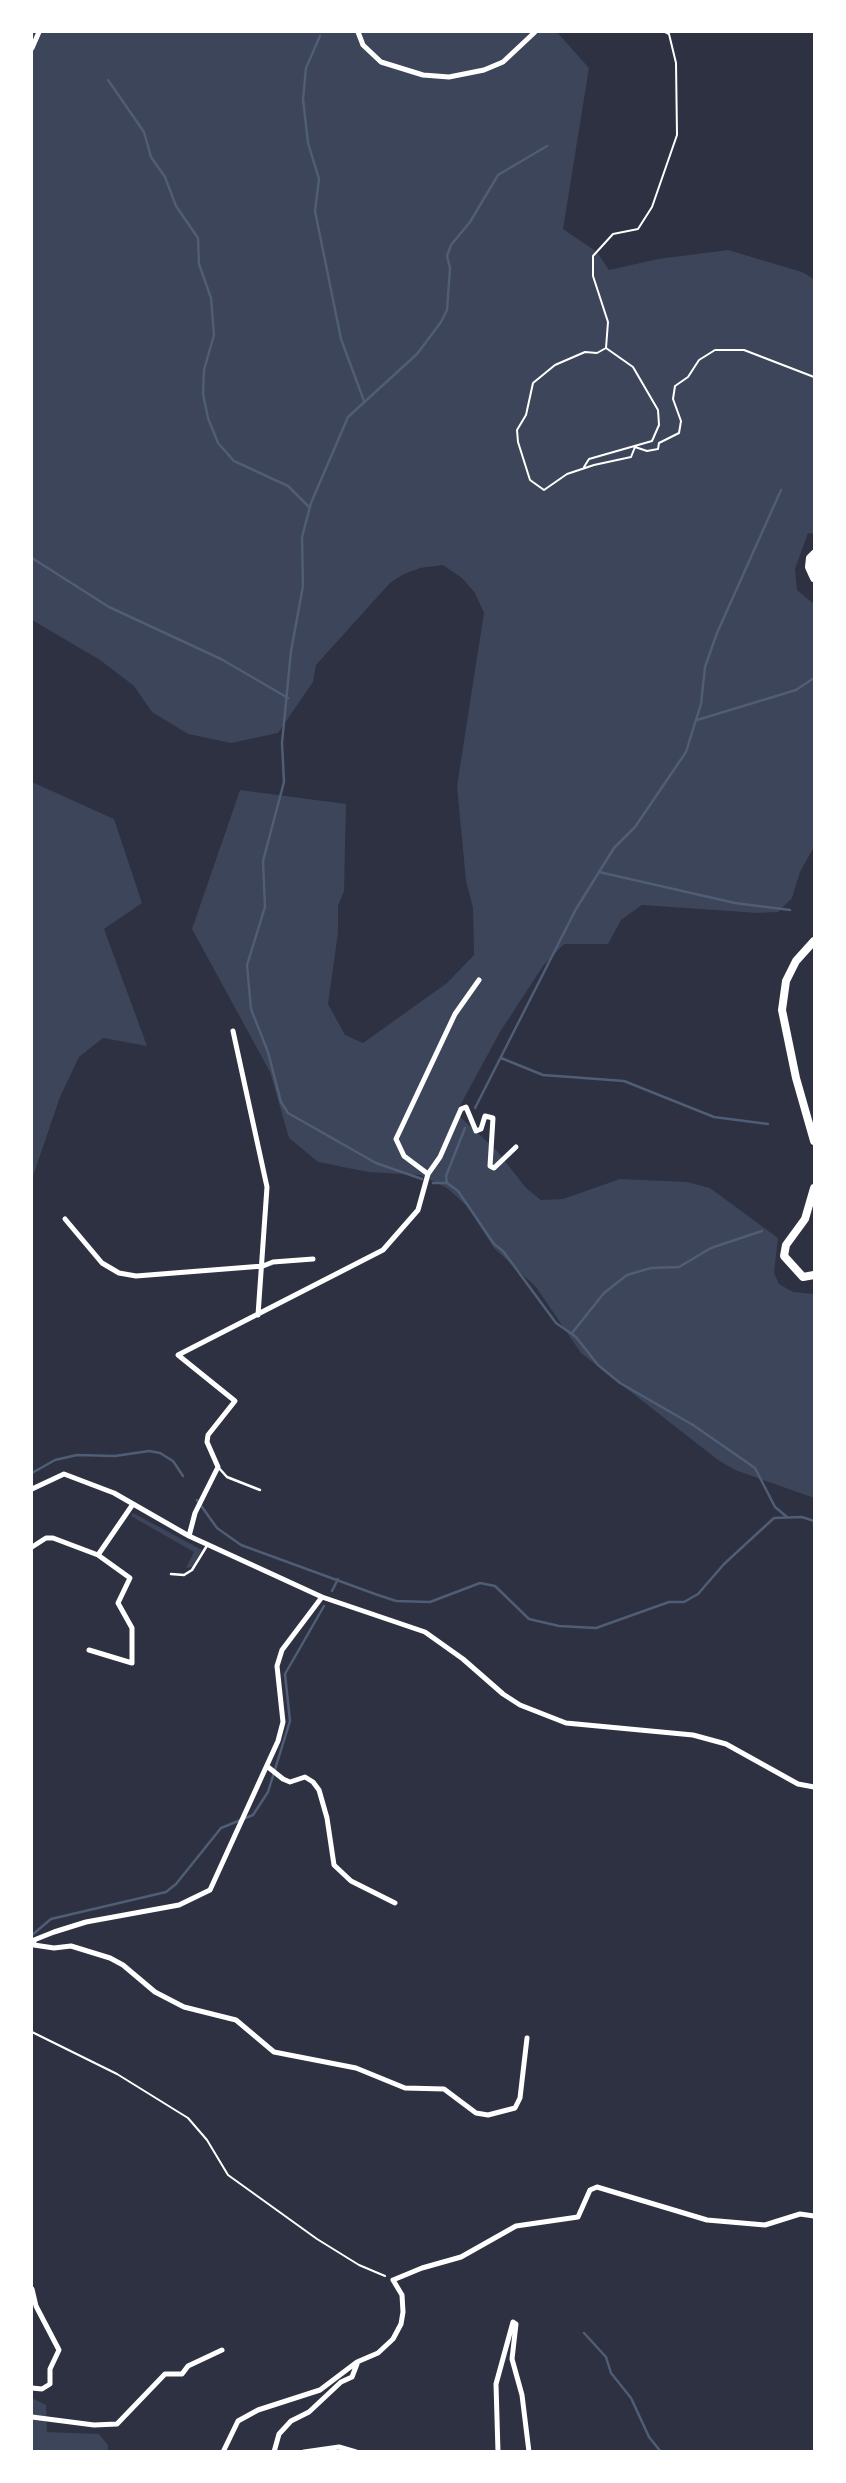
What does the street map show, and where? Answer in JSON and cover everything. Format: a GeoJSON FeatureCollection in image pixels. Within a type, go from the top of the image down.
{"type":"FeatureCollection","features":[{"type":"Feature","properties":{"kind":"main road"},"geometry":{"type":"LineString","coordinates":[[814,554],[810,558],[809,567],[814,578]]}},
{"type":"Feature","properties":{"kind":"main road"},"geometry":{"type":"LineString","coordinates":[[814,941],[796,961],[786,981],[782,1010],[796,1078],[814,1141]]}},
{"type":"Feature","properties":{"kind":"main road"},"geometry":{"type":"LineString","coordinates":[[814,1188],[805,1219],[786,1245],[784,1256],[795,1271],[803,1276],[814,1275]]}},
{"type":"Feature","properties":{"kind":"street"},"geometry":{"type":"LineString","coordinates":[[32,48],[39,32]]}},
{"type":"Feature","properties":{"kind":"street"},"geometry":{"type":"LineString","coordinates":[[358,32],[363,45],[381,62],[423,75],[449,77],[484,70],[502,62],[535,32]]}},
{"type":"Feature","properties":{"kind":"street"},"geometry":{"type":"LineString","coordinates":[[428,1174],[404,1156],[396,1139],[455,1014],[480,980]]}},
{"type":"Feature","properties":{"kind":"street"},"geometry":{"type":"LineString","coordinates":[[233,1031],[251,1126],[265,1170],[263,1266],[258,1315]]}},
{"type":"Feature","properties":{"kind":"street"},"geometry":{"type":"LineString","coordinates":[[189,1536],[195,1513],[218,1467],[207,1442],[208,1435],[235,1401],[178,1355],[383,1250],[418,1210],[428,1174],[440,1157],[461,1109],[466,1107],[475,1131],[480,1130],[485,1116],[493,1118],[490,1166],[494,1168],[516,1147]]}},
{"type":"Feature","properties":{"kind":"street"},"geometry":{"type":"LineString","coordinates":[[65,1219],[90,1252],[119,1273],[136,1276],[263,1266],[273,1262],[313,1259]]}},
{"type":"Feature","properties":{"kind":"street"},"geometry":{"type":"LineString","coordinates":[[32,1489],[64,1474],[133,1504],[189,1536],[322,1597],[425,1632],[463,1658],[503,1694],[520,1705],[566,1723],[694,1735],[726,1744],[798,1784],[814,1787]]}},
{"type":"Feature","properties":{"kind":"street"},"geometry":{"type":"LineString","coordinates":[[98,1555],[133,1504]]}},
{"type":"Feature","properties":{"kind":"street"},"geometry":{"type":"LineString","coordinates":[[32,1547],[46,1538],[53,1538],[98,1555],[130,1577],[118,1603],[132,1628],[132,1663],[89,1650]]}},
{"type":"Feature","properties":{"kind":"street"},"geometry":{"type":"LineString","coordinates":[[322,1597],[282,1650],[277,1666],[283,1722],[268,1767],[242,1816],[210,1890],[179,1905],[86,1922],[34,1940],[34,1945],[71,1946],[110,1958],[165,1997],[184,2007],[236,2021],[274,2052],[356,2068],[405,2088],[423,2091],[444,2089],[468,2109],[488,2115],[515,2108],[520,2098],[527,2038]]}},
{"type":"Feature","properties":{"kind":"street"},"geometry":{"type":"LineString","coordinates":[[268,1767],[290,1782],[305,1777],[313,1782],[319,1790],[327,1818],[334,1865],[351,1881],[394,1903]]}},
{"type":"Feature","properties":{"kind":"street"},"geometry":{"type":"LineString","coordinates":[[223,2452],[238,2421],[258,2410],[320,2390],[357,2362],[378,2353],[393,2339],[401,2324],[402,2295],[393,2280],[461,2257],[516,2226],[578,2217],[590,2190],[597,2187],[707,2220],[765,2225],[800,2214],[814,2217]]}},
{"type":"Feature","properties":{"kind":"street"},"geometry":{"type":"LineString","coordinates":[[32,2290],[36,2306],[59,2350],[50,2369],[50,2384],[42,2389],[32,2388]]}},
{"type":"Feature","properties":{"kind":"street"},"geometry":{"type":"LineString","coordinates":[[498,2452],[496,2385],[513,2322],[516,2324],[512,2359],[522,2395],[529,2452]]}},
{"type":"Feature","properties":{"kind":"street"},"geometry":{"type":"LineString","coordinates":[[32,2417],[94,2425],[117,2424],[165,2374],[182,2374],[188,2366],[222,2350]]}},
{"type":"Feature","properties":{"kind":"street"},"geometry":{"type":"LineString","coordinates":[[274,2452],[279,2434],[291,2421],[309,2412],[341,2382],[352,2377],[357,2362]]}},
{"type":"Feature","properties":{"kind":"street"},"geometry":{"type":"LineString","coordinates":[[228,2440],[230,2452]]}},
{"type":"Feature","properties":{"kind":"street"},"geometry":{"type":"LineString","coordinates":[[304,2452],[339,2447],[356,2452]]}},
{"type":"Feature","properties":{"kind":"lane"},"geometry":{"type":"LineString","coordinates":[[218,1467],[227,1477],[260,1490]]}},
{"type":"Feature","properties":{"kind":"lane"},"geometry":{"type":"LineString","coordinates":[[171,1574],[184,1576],[192,1570],[208,1544]]}},
{"type":"Feature","properties":{"kind":"path"},"geometry":{"type":"LineString","coordinates":[[606,348],[608,322],[593,276],[593,257],[613,234],[638,229],[652,207],[677,135],[676,63],[669,34],[665,32]]}},
{"type":"Feature","properties":{"kind":"path"},"geometry":{"type":"LineString","coordinates":[[584,468],[589,459],[652,441],[659,425],[658,410],[633,368],[606,348]]}},
{"type":"Feature","properties":{"kind":"path"},"geometry":{"type":"LineString","coordinates":[[606,348],[597,353],[585,352],[555,365],[533,383],[527,415],[517,430],[518,442],[530,480],[544,489],[584,468],[631,457],[635,447]]}},
{"type":"Feature","properties":{"kind":"path"},"geometry":{"type":"LineString","coordinates":[[635,447],[647,451],[658,449],[659,443],[679,433],[681,421],[673,398],[675,386],[688,377],[699,360],[715,350],[755,354],[814,377]]}},
{"type":"Feature","properties":{"kind":"path"},"geometry":{"type":"LineString","coordinates":[[32,2032],[117,2074],[188,2118],[207,2140],[228,2175],[338,2252],[393,2280]]}},
{"type":"Feature","properties":{"kind":"shaded area"},"geometry":{"type":"Polygon","coordinates":[[[32,32],[557,32],[589,68],[563,229],[597,252],[609,270],[658,259],[728,250],[802,272],[814,279],[814,534],[808,533],[795,569],[797,590],[814,604],[814,847],[800,872],[792,898],[778,912],[642,905],[621,920],[608,944],[564,944],[543,966],[500,1032],[456,1113],[497,1151],[526,1188],[541,1200],[563,1199],[620,1179],[687,1182],[710,1188],[778,1238],[774,1273],[779,1284],[793,1292],[814,1294],[814,1498],[735,1470],[718,1460],[581,1353],[536,1287],[494,1248],[468,1207],[447,1188],[420,1175],[368,1172],[318,1162],[289,1138],[270,1072],[192,929],[240,790],[346,804],[344,891],[338,906],[338,933],[328,1004],[345,1035],[363,1043],[447,983],[474,955],[473,908],[466,881],[457,786],[484,613],[475,593],[462,578],[443,565],[420,568],[402,575],[390,583],[316,665],[313,682],[278,733],[231,743],[188,734],[152,712],[134,686],[100,660],[32,620],[32,32]]]}},
{"type":"Feature","properties":{"kind":"shaded area"},"geometry":{"type":"Polygon","coordinates":[[[32,782],[114,819],[142,903],[104,929],[147,1046],[103,1038],[79,1057],[60,1097],[32,1179],[32,782]]]}},
{"type":"Feature","properties":{"kind":"shaded area"},"geometry":{"type":"Polygon","coordinates":[[[133,1513],[202,1550],[192,1567],[186,1568],[194,1552],[131,1516],[133,1513]]]}},
{"type":"Feature","properties":{"kind":"shaded area"},"geometry":{"type":"Polygon","coordinates":[[[32,2398],[46,2405],[47,2432],[99,2434],[108,2445],[108,2451],[32,2451],[32,2398]]]}},
{"type":"Feature","properties":{"kind":"waterway"},"geometry":{"type":"LineString","coordinates":[[320,36],[306,68],[303,99],[308,143],[319,179],[315,211],[341,339],[364,401]]}},
{"type":"Feature","properties":{"kind":"waterway"},"geometry":{"type":"LineString","coordinates":[[108,80],[144,132],[151,157],[165,177],[176,206],[198,238],[199,264],[211,298],[214,335],[204,370],[203,394],[208,418],[218,443],[234,461],[288,486],[309,507]]}},
{"type":"Feature","properties":{"kind":"waterway"},"geometry":{"type":"LineString","coordinates":[[422,1179],[376,1163],[288,1113],[281,1102],[268,1052],[251,1009],[247,965],[265,907],[263,861],[284,782],[282,743],[291,651],[303,586],[302,537],[311,503],[348,417],[417,354],[441,322],[447,310],[450,268],[447,256],[451,245],[470,222],[498,175],[547,146]]}},
{"type":"Feature","properties":{"kind":"waterway"},"geometry":{"type":"LineString","coordinates":[[475,1108],[576,909],[614,848],[635,827],[686,752],[701,704],[705,667],[717,633],[781,490]]}},
{"type":"Feature","properties":{"kind":"waterway"},"geometry":{"type":"LineString","coordinates":[[32,558],[109,607],[221,659],[288,698]]}},
{"type":"Feature","properties":{"kind":"waterway"},"geometry":{"type":"LineString","coordinates":[[697,720],[796,690],[814,678]]}},
{"type":"Feature","properties":{"kind":"waterway"},"geometry":{"type":"LineString","coordinates":[[599,872],[735,903],[790,910]]}},
{"type":"Feature","properties":{"kind":"waterway"},"geometry":{"type":"LineString","coordinates":[[501,1058],[543,1075],[624,1081],[714,1117],[768,1124]]}},
{"type":"Feature","properties":{"kind":"waterway"},"geometry":{"type":"LineString","coordinates":[[447,1183],[446,1176],[465,1128]]}},
{"type":"Feature","properties":{"kind":"waterway"},"geometry":{"type":"LineString","coordinates":[[433,1183],[447,1183],[458,1191],[494,1244],[503,1251],[556,1323],[576,1337],[598,1365],[620,1383],[693,1425],[755,1468],[775,1507],[787,1517]]}},
{"type":"Feature","properties":{"kind":"waterway"},"geometry":{"type":"LineString","coordinates":[[572,1333],[604,1293],[627,1275],[651,1268],[679,1267],[711,1248],[762,1231]]}},
{"type":"Feature","properties":{"kind":"waterway"},"geometry":{"type":"LineString","coordinates":[[32,1473],[55,1460],[77,1455],[115,1456],[149,1451],[160,1453],[173,1461],[183,1476]]}},
{"type":"Feature","properties":{"kind":"waterway"},"geometry":{"type":"LineString","coordinates":[[197,1500],[217,1528],[241,1545],[396,1601],[430,1602],[480,1583],[495,1586],[529,1619],[559,1626],[596,1628],[669,1602],[684,1602],[698,1594],[724,1564],[774,1518],[802,1517],[814,1521]]}},
{"type":"Feature","properties":{"kind":"waterway"},"geometry":{"type":"LineString","coordinates":[[332,1591],[338,1579]]}},
{"type":"Feature","properties":{"kind":"waterway"},"geometry":{"type":"LineString","coordinates":[[32,1935],[51,1919],[166,1892],[176,1884],[221,1828],[253,1815],[268,1792],[290,1721],[285,1674],[324,1606]]}},
{"type":"Feature","properties":{"kind":"waterway"},"geometry":{"type":"LineString","coordinates":[[584,2333],[606,2357],[611,2373],[631,2398],[649,2437],[661,2452]]}}]}
